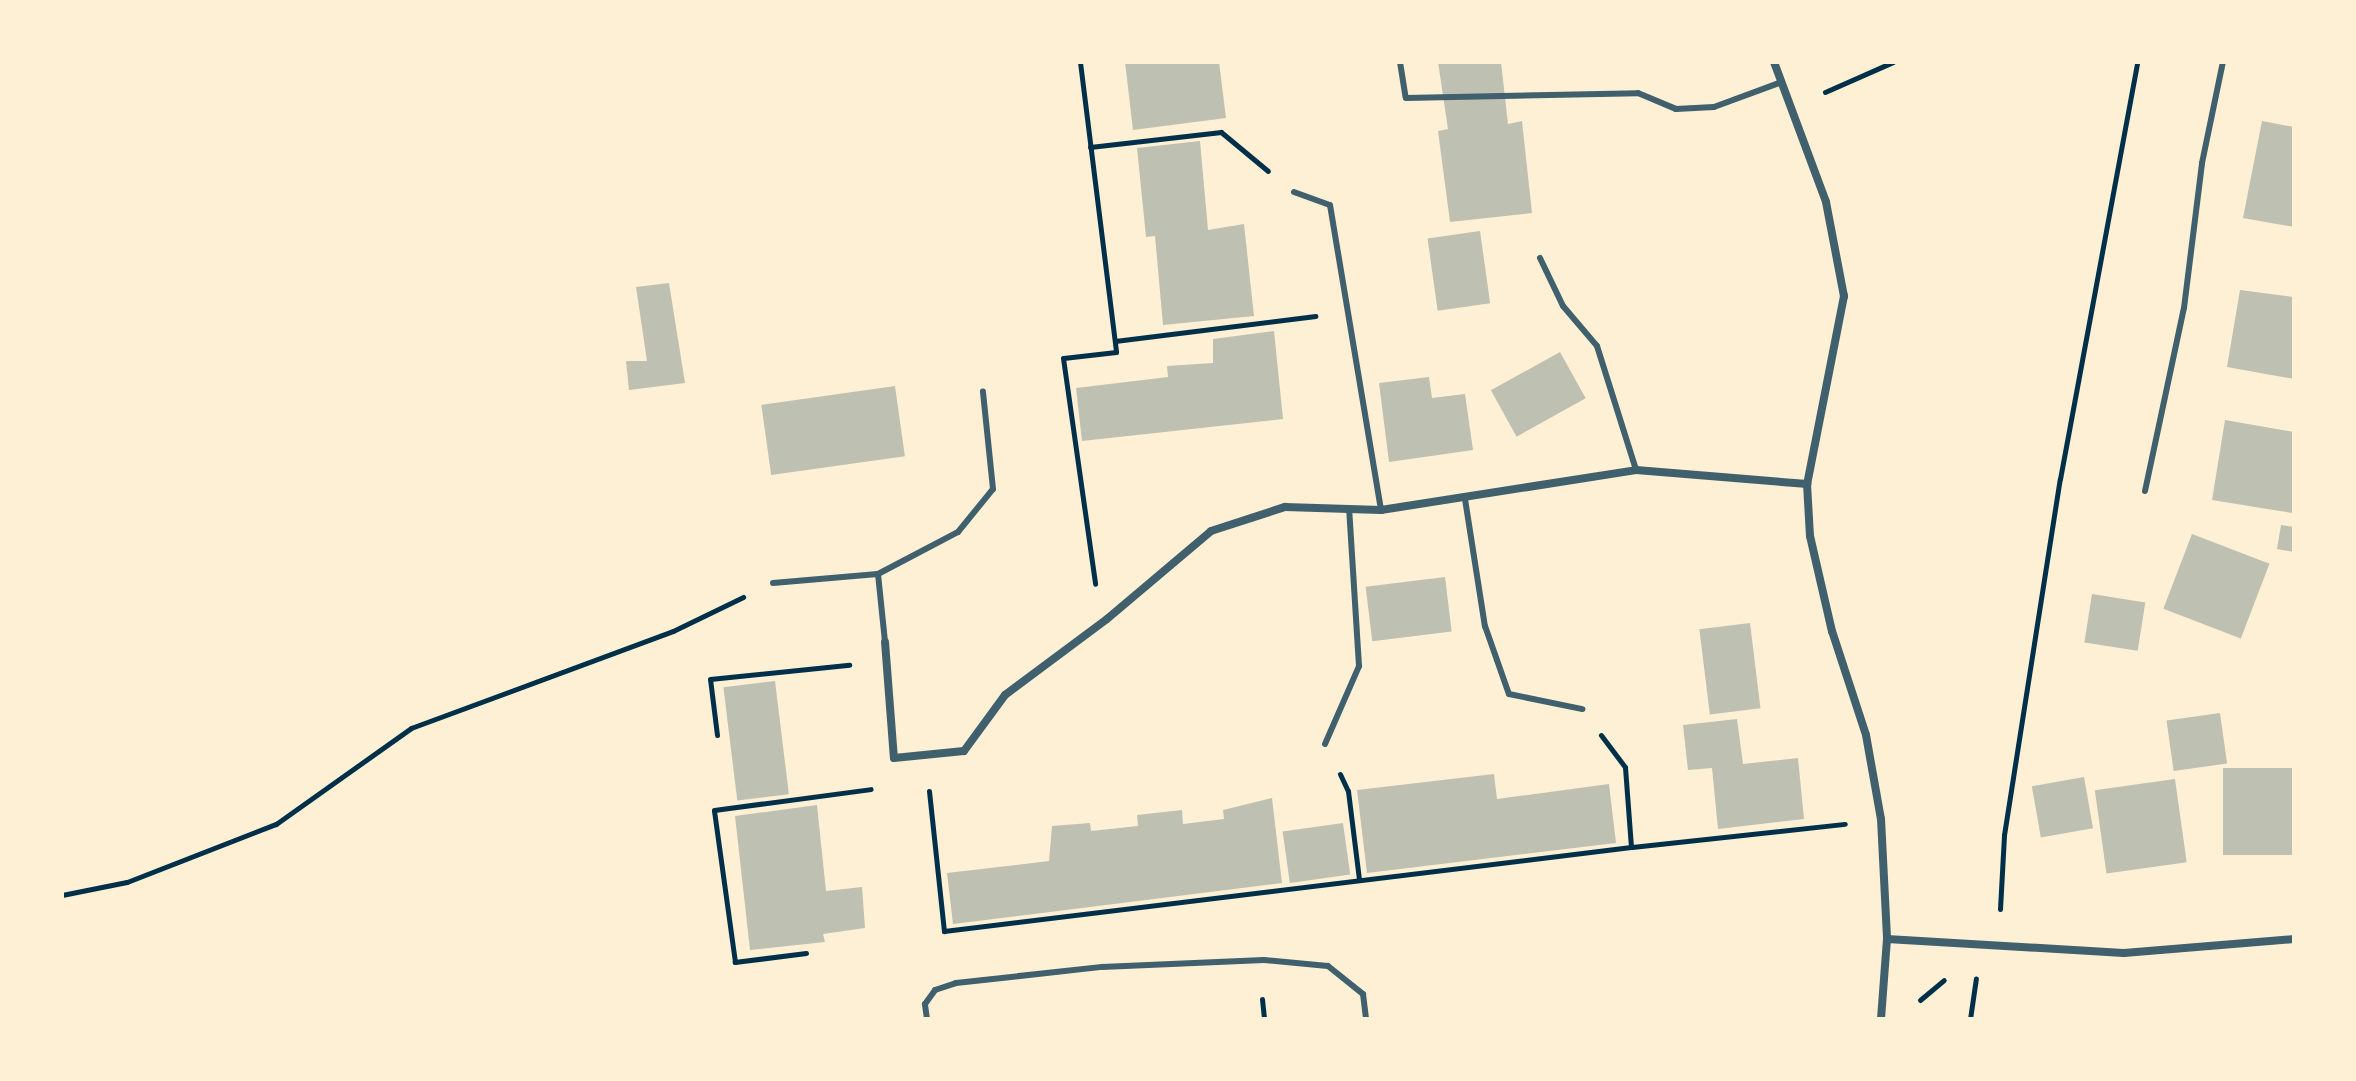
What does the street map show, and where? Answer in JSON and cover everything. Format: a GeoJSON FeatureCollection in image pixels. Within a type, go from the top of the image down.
{"type":"FeatureCollection","features":[{"type":"Feature","properties":{"kind":"street"},"geometry":{"type":"LineString","coordinates":[[1774,62],[1779,83],[1826,202],[1844,296],[1807,484],[1810,536],[1832,631],[1866,735],[1881,819],[1887,939],[1881,1019]]}},
{"type":"Feature","properties":{"kind":"street"},"geometry":{"type":"LineString","coordinates":[[885,642],[894,758],[964,751],[1005,695],[1107,619],[1211,531],[1285,507],[1381,510],[1636,470],[1807,484]]}},
{"type":"Feature","properties":{"kind":"street"},"geometry":{"type":"LineString","coordinates":[[1887,939],[2124,953],[2294,939]]}},
{"type":"Feature","properties":{"kind":"lane"},"geometry":{"type":"LineString","coordinates":[[1400,62],[1406,98],[1624,92],[1676,109],[1714,107],[1779,83]]}},
{"type":"Feature","properties":{"kind":"lane"},"geometry":{"type":"LineString","coordinates":[[2145,491],[2184,308],[2202,163],[2223,62]]}},
{"type":"Feature","properties":{"kind":"lane"},"geometry":{"type":"LineString","coordinates":[[1294,192],[1330,205],[1381,510]]}},
{"type":"Feature","properties":{"kind":"lane"},"geometry":{"type":"LineString","coordinates":[[1540,258],[1563,306],[1597,346],[1636,470]]}},
{"type":"Feature","properties":{"kind":"lane"},"geometry":{"type":"LineString","coordinates":[[773,583],[878,574],[958,532],[993,489],[983,392]]}},
{"type":"Feature","properties":{"kind":"lane"},"geometry":{"type":"LineString","coordinates":[[1465,499],[1485,626],[1509,694],[1582,709]]}},
{"type":"Feature","properties":{"kind":"lane"},"geometry":{"type":"LineString","coordinates":[[1325,744],[1359,666],[1349,509]]}},
{"type":"Feature","properties":{"kind":"lane"},"geometry":{"type":"LineString","coordinates":[[878,574],[885,642]]}},
{"type":"Feature","properties":{"kind":"lane"},"geometry":{"type":"LineString","coordinates":[[927,1019],[925,1004],[935,990],[956,983],[1102,967],[1264,960],[1328,966],[1363,994],[1366,1019]]}},
{"type":"Feature","properties":{"kind":"path"},"geometry":{"type":"LineString","coordinates":[[1080,62],[1116,352],[1063,358],[1091,573],[1107,619]]}},
{"type":"Feature","properties":{"kind":"path"},"geometry":{"type":"LineString","coordinates":[[1817,92],[1830,92],[1893,62]]}},
{"type":"Feature","properties":{"kind":"path"},"geometry":{"type":"LineString","coordinates":[[1985,914],[2000,916],[2004,835],[2060,479],[2137,62]]}},
{"type":"Feature","properties":{"kind":"path"},"geometry":{"type":"LineString","coordinates":[[1090,147],[1221,132],[1294,192]]}},
{"type":"Feature","properties":{"kind":"path"},"geometry":{"type":"LineString","coordinates":[[1115,341],[1348,312]]}},
{"type":"Feature","properties":{"kind":"path"},"geometry":{"type":"LineString","coordinates":[[62,895],[127,882],[276,824],[411,728],[673,631],[773,583]]}},
{"type":"Feature","properties":{"kind":"path"},"geometry":{"type":"LineString","coordinates":[[717,735],[710,679],[886,661]]}},
{"type":"Feature","properties":{"kind":"path"},"geometry":{"type":"LineString","coordinates":[[1582,709],[1625,767],[1631,847]]}},
{"type":"Feature","properties":{"kind":"path"},"geometry":{"type":"LineString","coordinates":[[1325,744],[1348,791],[1359,879]]}},
{"type":"Feature","properties":{"kind":"path"},"geometry":{"type":"LineString","coordinates":[[925,755],[944,931],[1881,819]]}},
{"type":"Feature","properties":{"kind":"path"},"geometry":{"type":"LineString","coordinates":[[806,953],[735,962],[714,810],[882,787]]}},
{"type":"Feature","properties":{"kind":"path"},"geometry":{"type":"LineString","coordinates":[[1928,943],[1919,1002],[1949,976]]}},
{"type":"Feature","properties":{"kind":"path"},"geometry":{"type":"LineString","coordinates":[[1963,972],[1977,968],[1970,1019]]}},
{"type":"Feature","properties":{"kind":"path"},"geometry":{"type":"LineString","coordinates":[[1262,999],[1264,1019]]}},
{"type":"Feature","properties":{"kind":"building"},"geometry":{"type":"Polygon","coordinates":[[[1125,62],[1219,62],[1226,118],[1133,130],[1125,62]]]}},
{"type":"Feature","properties":{"kind":"building"},"geometry":{"type":"Polygon","coordinates":[[[1438,62],[1501,62],[1508,124],[1522,121],[1532,213],[1450,222],[1438,131],[1448,129],[1438,62]]]}},
{"type":"Feature","properties":{"kind":"building"},"geometry":{"type":"Polygon","coordinates":[[[2262,121],[2294,127],[2294,227],[2243,218],[2262,121]]]}},
{"type":"Feature","properties":{"kind":"building"},"geometry":{"type":"Polygon","coordinates":[[[1200,141],[1208,230],[1244,224],[1254,316],[1163,325],[1155,236],[1146,237],[1137,148],[1200,141]]]}},
{"type":"Feature","properties":{"kind":"building"},"geometry":{"type":"Polygon","coordinates":[[[1480,231],[1490,303],[1438,311],[1428,238],[1480,231]]]}},
{"type":"Feature","properties":{"kind":"building"},"geometry":{"type":"Polygon","coordinates":[[[669,283],[685,383],[629,390],[626,361],[647,361],[636,287],[669,283]]]}},
{"type":"Feature","properties":{"kind":"building"},"geometry":{"type":"Polygon","coordinates":[[[2240,290],[2294,297],[2294,379],[2227,367],[2240,290]]]}},
{"type":"Feature","properties":{"kind":"building"},"geometry":{"type":"Polygon","coordinates":[[[1274,331],[1283,419],[1082,441],[1076,388],[1168,377],[1167,366],[1213,363],[1213,339],[1274,331]]]}},
{"type":"Feature","properties":{"kind":"building"},"geometry":{"type":"Polygon","coordinates":[[[1560,352],[1586,398],[1517,437],[1491,390],[1560,352]]]}},
{"type":"Feature","properties":{"kind":"building"},"geometry":{"type":"Polygon","coordinates":[[[1429,377],[1432,398],[1465,394],[1473,450],[1389,462],[1379,383],[1429,377]]]}},
{"type":"Feature","properties":{"kind":"building"},"geometry":{"type":"Polygon","coordinates":[[[895,386],[905,456],[771,475],[761,405],[895,386]]]}},
{"type":"Feature","properties":{"kind":"building"},"geometry":{"type":"Polygon","coordinates":[[[2225,420],[2294,432],[2292,513],[2212,500],[2225,420]]]}},
{"type":"Feature","properties":{"kind":"building"},"geometry":{"type":"Polygon","coordinates":[[[2281,525],[2294,527],[2294,552],[2277,549],[2281,525]]]}},
{"type":"Feature","properties":{"kind":"building"},"geometry":{"type":"Polygon","coordinates":[[[2192,534],[2269,564],[2241,638],[2163,609],[2192,534]]]}},
{"type":"Feature","properties":{"kind":"building"},"geometry":{"type":"Polygon","coordinates":[[[1445,577],[1452,632],[1372,641],[1366,587],[1445,577]]]}},
{"type":"Feature","properties":{"kind":"building"},"geometry":{"type":"Polygon","coordinates":[[[2092,594],[2145,602],[2138,651],[2084,642],[2092,594]]]}},
{"type":"Feature","properties":{"kind":"building"},"geometry":{"type":"Polygon","coordinates":[[[1750,623],[1760,708],[1710,715],[1699,629],[1750,623]]]}},
{"type":"Feature","properties":{"kind":"building"},"geometry":{"type":"Polygon","coordinates":[[[775,681],[789,794],[737,800],[723,687],[775,681]]]}},
{"type":"Feature","properties":{"kind":"building"},"geometry":{"type":"Polygon","coordinates":[[[2220,713],[2227,764],[2174,771],[2167,721],[2220,713]]]}},
{"type":"Feature","properties":{"kind":"building"},"geometry":{"type":"Polygon","coordinates":[[[1737,719],[1743,764],[1798,758],[1804,819],[1718,829],[1712,768],[1688,770],[1683,725],[1737,719]]]}},
{"type":"Feature","properties":{"kind":"building"},"geometry":{"type":"Polygon","coordinates":[[[2223,768],[2294,768],[2294,855],[2223,855],[2223,768]]]}},
{"type":"Feature","properties":{"kind":"building"},"geometry":{"type":"Polygon","coordinates":[[[1494,774],[1497,799],[1609,784],[1616,843],[1367,873],[1357,790],[1494,774]]]}},
{"type":"Feature","properties":{"kind":"building"},"geometry":{"type":"Polygon","coordinates":[[[2084,777],[2093,828],[2041,837],[2032,786],[2084,777]]]}},
{"type":"Feature","properties":{"kind":"building"},"geometry":{"type":"Polygon","coordinates":[[[2175,779],[2187,862],[2106,873],[2095,790],[2175,779]]]}},
{"type":"Feature","properties":{"kind":"building"},"geometry":{"type":"Polygon","coordinates":[[[1272,798],[1282,883],[953,924],[947,873],[1049,861],[1052,826],[1090,823],[1091,831],[1138,826],[1137,815],[1182,810],[1183,824],[1224,819],[1223,810],[1272,798]]]}},
{"type":"Feature","properties":{"kind":"building"},"geometry":{"type":"Polygon","coordinates":[[[817,805],[826,891],[862,887],[865,928],[823,934],[825,942],[750,950],[735,816],[817,805]]]}},
{"type":"Feature","properties":{"kind":"building"},"geometry":{"type":"Polygon","coordinates":[[[1343,823],[1350,874],[1290,883],[1283,831],[1343,823]]]}}]}
